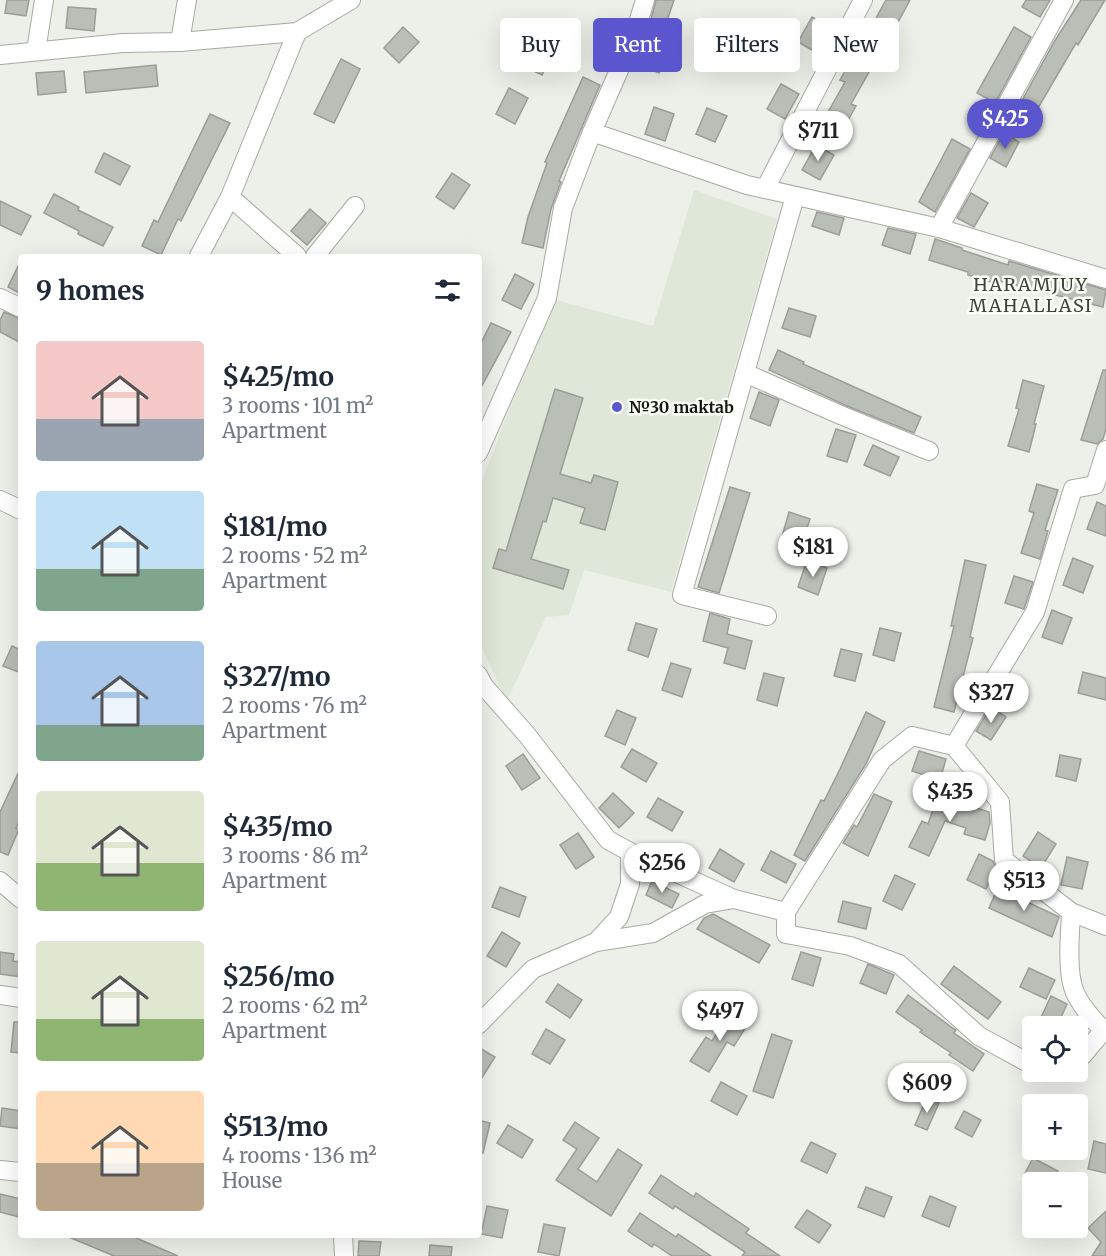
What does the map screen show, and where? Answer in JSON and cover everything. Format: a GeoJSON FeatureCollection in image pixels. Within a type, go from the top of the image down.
{"type":"FeatureCollection","features":[{"type":"Feature","properties":{"kind":"street"},"geometry":{"type":"LineString","coordinates":[[36,51],[44,0]]}},
{"type":"Feature","properties":{"kind":"street"},"geometry":{"type":"LineString","coordinates":[[180,42],[187,0]]}},
{"type":"Feature","properties":{"kind":"street"},"geometry":{"type":"LineString","coordinates":[[0,55],[123,43],[180,42],[297,32],[351,0]]}},
{"type":"Feature","properties":{"kind":"street"},"geometry":{"type":"LineString","coordinates":[[482,444],[547,298],[563,208],[592,132],[634,36],[645,0]]}},
{"type":"Feature","properties":{"kind":"street"},"geometry":{"type":"LineString","coordinates":[[765,189],[863,0]]}},
{"type":"Feature","properties":{"kind":"street"},"geometry":{"type":"LineString","coordinates":[[939,228],[1064,0]]}},
{"type":"Feature","properties":{"kind":"street"},"geometry":{"type":"LineString","coordinates":[[200,254],[230,197],[297,32]]}},
{"type":"Feature","properties":{"kind":"street"},"geometry":{"type":"LineString","coordinates":[[592,132],[747,185],[939,228],[1106,279]]}},
{"type":"Feature","properties":{"kind":"street"},"geometry":{"type":"LineString","coordinates":[[767,616],[682,595],[795,196]]}},
{"type":"Feature","properties":{"kind":"street"},"geometry":{"type":"LineString","coordinates":[[230,197],[295,254]]}},
{"type":"Feature","properties":{"kind":"street"},"geometry":{"type":"LineString","coordinates":[[317,254],[355,206]]}},
{"type":"Feature","properties":{"kind":"street"},"geometry":{"type":"LineString","coordinates":[[0,298],[18,307]]}},
{"type":"Feature","properties":{"kind":"street"},"geometry":{"type":"LineString","coordinates":[[745,373],[929,451]]}},
{"type":"Feature","properties":{"kind":"street"},"geometry":{"type":"LineString","coordinates":[[954,746],[1035,612],[1073,489],[1095,485],[1106,450]]}},
{"type":"Feature","properties":{"kind":"street"},"geometry":{"type":"LineString","coordinates":[[0,500],[18,509]]}},
{"type":"Feature","properties":{"kind":"street"},"geometry":{"type":"LineString","coordinates":[[482,684],[527,735],[608,840],[734,899],[786,912]]}},
{"type":"Feature","properties":{"kind":"street"},"geometry":{"type":"LineString","coordinates":[[1022,1060],[979,1036],[899,964],[850,946],[786,933],[786,912],[882,760],[912,736],[954,746],[1000,802],[1004,860],[1071,912],[1106,926]]}},
{"type":"Feature","properties":{"kind":"street"},"geometry":{"type":"LineString","coordinates":[[596,942],[619,916],[630,884],[630,852]]}},
{"type":"Feature","properties":{"kind":"street"},"geometry":{"type":"LineString","coordinates":[[0,881],[18,896]]}},
{"type":"Feature","properties":{"kind":"street"},"geometry":{"type":"LineString","coordinates":[[482,1021],[533,969],[596,942],[653,933],[705,904],[734,899]]}},
{"type":"Feature","properties":{"kind":"street"},"geometry":{"type":"LineString","coordinates":[[1071,912],[1069,948],[1073,988],[1093,1021],[1105,1031],[1088,1049]]}},
{"type":"Feature","properties":{"kind":"street"},"geometry":{"type":"LineString","coordinates":[[0,995],[18,998]]}},
{"type":"Feature","properties":{"kind":"street"},"geometry":{"type":"LineString","coordinates":[[0,1170],[18,1172]]}},
{"type":"Feature","properties":{"kind":"street"},"geometry":{"type":"LineString","coordinates":[[343,1238],[344,1256]]}},
{"type":"Feature","properties":{"kind":"shaded area","name":"№30 maktab"},"geometry":{"type":"Polygon","coordinates":[[[694,190],[777,219],[671,592],[584,570],[569,615],[546,617],[507,701],[482,648],[482,480],[552,299],[653,326],[694,190]]]}},
{"type":"Feature","properties":{"kind":"building"},"geometry":{"type":"Polygon","coordinates":[[[7,0],[29,0],[26,16],[5,13],[7,0]]]}},
{"type":"Feature","properties":{"kind":"building"},"geometry":{"type":"Polygon","coordinates":[[[656,0],[674,0],[668,18],[651,18],[656,0]]]}},
{"type":"Feature","properties":{"kind":"building"},"geometry":{"type":"Polygon","coordinates":[[[886,0],[910,0],[899,20],[899,18],[876,18],[886,0]]]}},
{"type":"Feature","properties":{"kind":"building"},"geometry":{"type":"Polygon","coordinates":[[[1026,0],[1050,0],[1040,17],[1022,7],[1026,0]]]}},
{"type":"Feature","properties":{"kind":"building"},"geometry":{"type":"Polygon","coordinates":[[[1081,0],[1105,0],[1078,45],[1076,43],[1034,115],[1019,106],[1054,42],[1081,0]]]}},
{"type":"Feature","properties":{"kind":"building"},"geometry":{"type":"Polygon","coordinates":[[[68,7],[96,9],[94,31],[66,28],[68,7]]]}},
{"type":"Feature","properties":{"kind":"building"},"geometry":{"type":"Polygon","coordinates":[[[812,17],[814,18],[812,50],[800,43],[800,38],[812,17]]]}},
{"type":"Feature","properties":{"kind":"building"},"geometry":{"type":"Polygon","coordinates":[[[403,27],[419,42],[399,63],[384,48],[403,27]]]}},
{"type":"Feature","properties":{"kind":"building"},"geometry":{"type":"Polygon","coordinates":[[[1014,27],[1031,37],[995,103],[977,93],[1014,27]]]}},
{"type":"Feature","properties":{"kind":"building"},"geometry":{"type":"Polygon","coordinates":[[[341,59],[360,69],[334,123],[314,114],[341,59]]]}},
{"type":"Feature","properties":{"kind":"building"},"geometry":{"type":"Polygon","coordinates":[[[156,65],[158,86],[86,93],[84,72],[156,65]]]}},
{"type":"Feature","properties":{"kind":"building"},"geometry":{"type":"Polygon","coordinates":[[[64,71],[66,92],[38,95],[36,73],[64,71]]]}},
{"type":"Feature","properties":{"kind":"building"},"geometry":{"type":"Polygon","coordinates":[[[844,72],[869,72],[851,104],[856,106],[842,131],[823,121],[845,82],[840,80],[844,72]]]}},
{"type":"Feature","properties":{"kind":"building"},"geometry":{"type":"Polygon","coordinates":[[[583,77],[600,85],[559,181],[561,182],[551,209],[543,248],[522,243],[528,217],[547,163],[545,162],[583,77]]]}},
{"type":"Feature","properties":{"kind":"building"},"geometry":{"type":"Polygon","coordinates":[[[781,84],[799,94],[785,119],[767,109],[781,84]]]}},
{"type":"Feature","properties":{"kind":"building"},"geometry":{"type":"Polygon","coordinates":[[[509,88],[528,98],[515,124],[496,114],[509,88]]]}},
{"type":"Feature","properties":{"kind":"building"},"geometry":{"type":"Polygon","coordinates":[[[654,107],[674,114],[665,141],[645,134],[654,107]]]}},
{"type":"Feature","properties":{"kind":"building"},"geometry":{"type":"Polygon","coordinates":[[[707,108],[727,116],[715,142],[696,134],[707,108]]]}},
{"type":"Feature","properties":{"kind":"building"},"geometry":{"type":"Polygon","coordinates":[[[210,114],[230,123],[181,221],[178,219],[161,254],[142,246],[154,220],[158,222],[210,114]]]}},
{"type":"Feature","properties":{"kind":"building"},"geometry":{"type":"Polygon","coordinates":[[[1004,133],[1019,142],[1006,167],[990,158],[1004,133]]]}},
{"type":"Feature","properties":{"kind":"building"},"geometry":{"type":"Polygon","coordinates":[[[952,139],[970,149],[935,212],[919,202],[952,139]]]}},
{"type":"Feature","properties":{"kind":"building"},"geometry":{"type":"Polygon","coordinates":[[[816,145],[834,155],[820,180],[802,170],[816,145]]]}},
{"type":"Feature","properties":{"kind":"building"},"geometry":{"type":"Polygon","coordinates":[[[104,153],[130,166],[120,185],[95,172],[104,153]]]}},
{"type":"Feature","properties":{"kind":"building"},"geometry":{"type":"Polygon","coordinates":[[[452,173],[470,185],[454,209],[436,197],[452,173]]]}},
{"type":"Feature","properties":{"kind":"building"},"geometry":{"type":"Polygon","coordinates":[[[971,193],[988,203],[974,227],[957,218],[971,193]]]}},
{"type":"Feature","properties":{"kind":"building"},"geometry":{"type":"Polygon","coordinates":[[[54,194],[79,207],[78,210],[113,227],[103,246],[44,213],[54,194]]]}},
{"type":"Feature","properties":{"kind":"building"},"geometry":{"type":"Polygon","coordinates":[[[0,201],[31,216],[21,235],[0,225],[0,201]]]}},
{"type":"Feature","properties":{"kind":"building"},"geometry":{"type":"Polygon","coordinates":[[[310,209],[326,223],[307,245],[291,231],[310,209]]]}},
{"type":"Feature","properties":{"kind":"building"},"geometry":{"type":"Polygon","coordinates":[[[817,212],[844,218],[839,235],[812,226],[817,212]]]}},
{"type":"Feature","properties":{"kind":"building"},"geometry":{"type":"Polygon","coordinates":[[[888,228],[916,234],[910,254],[882,245],[888,228]]]}},
{"type":"Feature","properties":{"kind":"building"},"geometry":{"type":"Polygon","coordinates":[[[935,239],[1008,265],[1009,261],[1106,290],[1103,307],[996,280],[995,283],[929,260],[935,239]]]}},
{"type":"Feature","properties":{"kind":"building"},"geometry":{"type":"Polygon","coordinates":[[[18,266],[18,292],[8,287],[18,266]]]}},
{"type":"Feature","properties":{"kind":"building"},"geometry":{"type":"Polygon","coordinates":[[[515,274],[534,284],[521,309],[502,300],[515,274]]]}},
{"type":"Feature","properties":{"kind":"building"},"geometry":{"type":"Polygon","coordinates":[[[789,308],[816,316],[810,337],[782,328],[789,308]]]}},
{"type":"Feature","properties":{"kind":"building"},"geometry":{"type":"Polygon","coordinates":[[[4,312],[18,318],[18,341],[0,332],[0,320],[4,312]]]}},
{"type":"Feature","properties":{"kind":"building"},"geometry":{"type":"Polygon","coordinates":[[[491,323],[511,332],[482,386],[482,341],[491,323]]]}},
{"type":"Feature","properties":{"kind":"building"},"geometry":{"type":"Polygon","coordinates":[[[778,350],[804,362],[803,364],[921,417],[914,433],[847,406],[769,370],[778,350]]]}},
{"type":"Feature","properties":{"kind":"building"},"geometry":{"type":"Polygon","coordinates":[[[1103,370],[1106,370],[1106,429],[1103,439],[1097,444],[1081,440],[1103,370]]]}},
{"type":"Feature","properties":{"kind":"building"},"geometry":{"type":"Polygon","coordinates":[[[1023,380],[1044,386],[1029,452],[1008,446],[1019,409],[1016,408],[1023,380]]]}},
{"type":"Feature","properties":{"kind":"building"},"geometry":{"type":"Polygon","coordinates":[[[555,389],[583,398],[560,474],[591,483],[594,475],[618,482],[605,530],[580,523],[585,508],[553,498],[531,559],[569,570],[563,589],[493,568],[499,549],[506,551],[555,389]]]}},
{"type":"Feature","properties":{"kind":"building"},"geometry":{"type":"Polygon","coordinates":[[[759,392],[779,400],[770,426],[750,418],[759,392]]]}},
{"type":"Feature","properties":{"kind":"building"},"geometry":{"type":"Polygon","coordinates":[[[836,429],[856,435],[847,462],[827,456],[836,429]]]}},
{"type":"Feature","properties":{"kind":"building"},"geometry":{"type":"Polygon","coordinates":[[[873,445],[899,457],[890,476],[864,465],[873,445]]]}},
{"type":"Feature","properties":{"kind":"building"},"geometry":{"type":"Polygon","coordinates":[[[1037,484],[1058,490],[1045,530],[1048,531],[1040,559],[1021,553],[1034,513],[1029,511],[1037,484]]]}},
{"type":"Feature","properties":{"kind":"building"},"geometry":{"type":"Polygon","coordinates":[[[730,487],[750,493],[719,593],[698,587],[730,487]]]}},
{"type":"Feature","properties":{"kind":"building"},"geometry":{"type":"Polygon","coordinates":[[[1097,502],[1106,506],[1106,536],[1087,529],[1097,502]]]}},
{"type":"Feature","properties":{"kind":"building"},"geometry":{"type":"Polygon","coordinates":[[[789,512],[810,519],[801,546],[781,540],[789,512]]]}},
{"type":"Feature","properties":{"kind":"building"},"geometry":{"type":"Polygon","coordinates":[[[1073,558],[1093,566],[1083,593],[1063,585],[1073,558]]]}},
{"type":"Feature","properties":{"kind":"building"},"geometry":{"type":"Polygon","coordinates":[[[807,560],[827,568],[818,595],[798,587],[807,560]]]}},
{"type":"Feature","properties":{"kind":"building"},"geometry":{"type":"Polygon","coordinates":[[[965,560],[986,565],[970,637],[973,638],[954,712],[934,707],[954,626],[951,626],[965,560]]]}},
{"type":"Feature","properties":{"kind":"building"},"geometry":{"type":"Polygon","coordinates":[[[1014,576],[1033,582],[1024,609],[1005,603],[1014,576]]]}},
{"type":"Feature","properties":{"kind":"building"},"geometry":{"type":"Polygon","coordinates":[[[1052,610],[1072,618],[1062,644],[1042,637],[1052,610]]]}},
{"type":"Feature","properties":{"kind":"building"},"geometry":{"type":"Polygon","coordinates":[[[710,613],[730,619],[727,634],[752,641],[745,669],[724,663],[728,648],[703,641],[710,613]]]}},
{"type":"Feature","properties":{"kind":"building"},"geometry":{"type":"Polygon","coordinates":[[[636,623],[657,629],[648,657],[628,650],[636,623]]]}},
{"type":"Feature","properties":{"kind":"building"},"geometry":{"type":"Polygon","coordinates":[[[880,628],[901,633],[894,661],[873,655],[880,628]]]}},
{"type":"Feature","properties":{"kind":"building"},"geometry":{"type":"Polygon","coordinates":[[[12,646],[18,649],[18,672],[3,666],[12,646]]]}},
{"type":"Feature","properties":{"kind":"building"},"geometry":{"type":"Polygon","coordinates":[[[841,649],[862,654],[855,681],[834,676],[841,649]]]}},
{"type":"Feature","properties":{"kind":"building"},"geometry":{"type":"Polygon","coordinates":[[[671,663],[691,669],[682,697],[662,690],[671,663]]]}},
{"type":"Feature","properties":{"kind":"building"},"geometry":{"type":"Polygon","coordinates":[[[1083,672],[1106,678],[1106,700],[1078,693],[1083,672]]]}},
{"type":"Feature","properties":{"kind":"building"},"geometry":{"type":"Polygon","coordinates":[[[764,673],[784,678],[777,706],[757,700],[764,673]]]}},
{"type":"Feature","properties":{"kind":"building"},"geometry":{"type":"Polygon","coordinates":[[[991,707],[1006,717],[991,740],[976,731],[991,707]]]}},
{"type":"Feature","properties":{"kind":"building"},"geometry":{"type":"Polygon","coordinates":[[[617,710],[636,718],[625,745],[605,736],[617,710]]]}},
{"type":"Feature","properties":{"kind":"building"},"geometry":{"type":"Polygon","coordinates":[[[866,712],[885,722],[866,764],[805,861],[794,855],[821,800],[824,801],[866,712]]]}},
{"type":"Feature","properties":{"kind":"building"},"geometry":{"type":"Polygon","coordinates":[[[632,749],[657,763],[646,782],[621,767],[632,749]]]}},
{"type":"Feature","properties":{"kind":"building"},"geometry":{"type":"Polygon","coordinates":[[[919,751],[946,759],[940,780],[912,771],[919,751]]]}},
{"type":"Feature","properties":{"kind":"building"},"geometry":{"type":"Polygon","coordinates":[[[523,754],[540,778],[522,790],[506,766],[523,754]]]}},
{"type":"Feature","properties":{"kind":"building"},"geometry":{"type":"Polygon","coordinates":[[[1060,755],[1081,759],[1076,781],[1056,776],[1060,755]]]}},
{"type":"Feature","properties":{"kind":"building"},"geometry":{"type":"Polygon","coordinates":[[[18,773],[18,824],[16,828],[18,831],[8,855],[0,852],[0,812],[18,773]]]}},
{"type":"Feature","properties":{"kind":"building"},"geometry":{"type":"Polygon","coordinates":[[[613,793],[634,813],[619,828],[599,808],[613,793]]]}},
{"type":"Feature","properties":{"kind":"building"},"geometry":{"type":"Polygon","coordinates":[[[874,794],[892,802],[868,856],[843,843],[854,825],[857,827],[874,794]]]}},
{"type":"Feature","properties":{"kind":"building"},"geometry":{"type":"Polygon","coordinates":[[[938,795],[989,812],[990,823],[985,840],[964,834],[966,828],[945,821],[929,856],[909,847],[922,821],[928,824],[938,795]]]}},
{"type":"Feature","properties":{"kind":"building"},"geometry":{"type":"Polygon","coordinates":[[[658,798],[683,812],[672,831],[647,817],[658,798]]]}},
{"type":"Feature","properties":{"kind":"building"},"geometry":{"type":"Polygon","coordinates":[[[1038,832],[1056,844],[1041,868],[1023,856],[1038,832]]]}},
{"type":"Feature","properties":{"kind":"building"},"geometry":{"type":"Polygon","coordinates":[[[578,833],[594,857],[576,869],[560,845],[578,833]]]}},
{"type":"Feature","properties":{"kind":"building"},"geometry":{"type":"Polygon","coordinates":[[[720,849],[744,864],[734,882],[709,868],[720,849]]]}},
{"type":"Feature","properties":{"kind":"building"},"geometry":{"type":"Polygon","coordinates":[[[771,851],[796,864],[786,883],[761,870],[771,851]]]}},
{"type":"Feature","properties":{"kind":"building"},"geometry":{"type":"Polygon","coordinates":[[[979,854],[993,861],[996,867],[986,889],[967,880],[979,854]]]}},
{"type":"Feature","properties":{"kind":"building"},"geometry":{"type":"Polygon","coordinates":[[[1067,857],[1088,862],[1082,889],[1061,885],[1067,857]]]}},
{"type":"Feature","properties":{"kind":"building"},"geometry":{"type":"Polygon","coordinates":[[[895,875],[915,884],[902,910],[883,901],[895,875]]]}},
{"type":"Feature","properties":{"kind":"building"},"geometry":{"type":"Polygon","coordinates":[[[652,881],[679,894],[672,908],[646,895],[652,881]]]}},
{"type":"Feature","properties":{"kind":"building"},"geometry":{"type":"Polygon","coordinates":[[[500,887],[526,897],[519,917],[492,907],[500,887]]]}},
{"type":"Feature","properties":{"kind":"building"},"geometry":{"type":"Polygon","coordinates":[[[998,888],[1059,917],[1052,937],[989,908],[998,888]]]}},
{"type":"Feature","properties":{"kind":"building"},"geometry":{"type":"Polygon","coordinates":[[[843,901],[871,908],[866,929],[838,922],[843,901]]]}},
{"type":"Feature","properties":{"kind":"building"},"geometry":{"type":"Polygon","coordinates":[[[713,914],[770,945],[759,963],[697,929],[704,918],[713,914]]]}},
{"type":"Feature","properties":{"kind":"building"},"geometry":{"type":"Polygon","coordinates":[[[502,932],[520,943],[506,967],[487,956],[502,932]]]}},
{"type":"Feature","properties":{"kind":"building"},"geometry":{"type":"Polygon","coordinates":[[[0,952],[14,954],[13,961],[18,962],[18,977],[0,974],[0,952]]]}},
{"type":"Feature","properties":{"kind":"building"},"geometry":{"type":"Polygon","coordinates":[[[801,952],[821,958],[813,986],[792,979],[801,952]]]}},
{"type":"Feature","properties":{"kind":"building"},"geometry":{"type":"Polygon","coordinates":[[[868,964],[894,975],[886,994],[860,983],[868,964]]]}},
{"type":"Feature","properties":{"kind":"building"},"geometry":{"type":"Polygon","coordinates":[[[954,966],[1001,1002],[988,1019],[941,984],[954,966]]]}},
{"type":"Feature","properties":{"kind":"building"},"geometry":{"type":"Polygon","coordinates":[[[1029,968],[1055,980],[1046,999],[1020,987],[1029,968]]]}},
{"type":"Feature","properties":{"kind":"building"},"geometry":{"type":"Polygon","coordinates":[[[558,984],[582,1000],[570,1018],[546,1002],[558,984]]]}},
{"type":"Feature","properties":{"kind":"building"},"geometry":{"type":"Polygon","coordinates":[[[908,995],[956,1030],[954,1033],[984,1054],[973,1071],[949,1055],[951,1053],[896,1012],[908,995]]]}},
{"type":"Feature","properties":{"kind":"building"},"geometry":{"type":"Polygon","coordinates":[[[1051,996],[1067,1004],[1062,1016],[1042,1016],[1051,996]]]}},
{"type":"Feature","properties":{"kind":"building"},"geometry":{"type":"Polygon","coordinates":[[[731,1011],[749,1022],[734,1046],[727,1042],[709,1072],[690,1061],[706,1037],[712,1041],[731,1011]]]}},
{"type":"Feature","properties":{"kind":"building"},"geometry":{"type":"Polygon","coordinates":[[[14,1022],[18,1022],[18,1053],[11,1052],[14,1022]]]}},
{"type":"Feature","properties":{"kind":"building"},"geometry":{"type":"Polygon","coordinates":[[[546,1029],[565,1040],[550,1064],[532,1054],[546,1029]]]}},
{"type":"Feature","properties":{"kind":"building"},"geometry":{"type":"Polygon","coordinates":[[[772,1034],[792,1041],[773,1098],[753,1091],[772,1034]]]}},
{"type":"Feature","properties":{"kind":"building"},"geometry":{"type":"Polygon","coordinates":[[[482,1049],[495,1057],[482,1078],[482,1049]]]}},
{"type":"Feature","properties":{"kind":"building"},"geometry":{"type":"Polygon","coordinates":[[[721,1082],[747,1096],[737,1115],[711,1101],[721,1082]]]}},
{"type":"Feature","properties":{"kind":"building"},"geometry":{"type":"Polygon","coordinates":[[[927,1097],[939,1103],[927,1130],[915,1125],[927,1097]]]}},
{"type":"Feature","properties":{"kind":"building"},"geometry":{"type":"Polygon","coordinates":[[[2,1108],[18,1111],[18,1129],[0,1126],[2,1108]]]}},
{"type":"Feature","properties":{"kind":"building"},"geometry":{"type":"Polygon","coordinates":[[[964,1111],[981,1120],[972,1137],[955,1128],[964,1111]]]}},
{"type":"Feature","properties":{"kind":"building"},"geometry":{"type":"Polygon","coordinates":[[[482,1121],[490,1123],[482,1153],[482,1121]]]}},
{"type":"Feature","properties":{"kind":"building"},"geometry":{"type":"Polygon","coordinates":[[[575,1122],[599,1138],[578,1169],[597,1182],[618,1149],[642,1165],[611,1216],[556,1180],[577,1149],[563,1140],[575,1122]]]}},
{"type":"Feature","properties":{"kind":"building"},"geometry":{"type":"Polygon","coordinates":[[[508,1125],[533,1140],[522,1158],[497,1143],[508,1125]]]}},
{"type":"Feature","properties":{"kind":"building"},"geometry":{"type":"Polygon","coordinates":[[[1094,1141],[1106,1144],[1106,1173],[1088,1169],[1094,1141]]]}},
{"type":"Feature","properties":{"kind":"building"},"geometry":{"type":"Polygon","coordinates":[[[811,1142],[836,1154],[827,1173],[801,1161],[811,1142]]]}},
{"type":"Feature","properties":{"kind":"building"},"geometry":{"type":"Polygon","coordinates":[[[1032,1160],[1037,1160],[1058,1171],[1058,1172],[1026,1172],[1032,1160]]]}},
{"type":"Feature","properties":{"kind":"building"},"geometry":{"type":"Polygon","coordinates":[[[661,1175],[694,1197],[696,1193],[749,1229],[746,1233],[780,1256],[742,1256],[745,1252],[675,1206],[673,1209],[649,1193],[661,1175]]]}},
{"type":"Feature","properties":{"kind":"building"},"geometry":{"type":"Polygon","coordinates":[[[866,1187],[892,1197],[884,1217],[858,1207],[866,1187]]]}},
{"type":"Feature","properties":{"kind":"building"},"geometry":{"type":"Polygon","coordinates":[[[0,1194],[18,1198],[18,1217],[0,1212],[0,1194]]]}},
{"type":"Feature","properties":{"kind":"building"},"geometry":{"type":"Polygon","coordinates":[[[930,1196],[956,1207],[949,1227],[922,1216],[930,1196]]]}},
{"type":"Feature","properties":{"kind":"building"},"geometry":{"type":"Polygon","coordinates":[[[487,1206],[508,1210],[502,1238],[482,1234],[487,1206]]]}},
{"type":"Feature","properties":{"kind":"building"},"geometry":{"type":"Polygon","coordinates":[[[807,1210],[831,1225],[819,1243],[795,1227],[807,1210]]]}},
{"type":"Feature","properties":{"kind":"building"},"geometry":{"type":"Polygon","coordinates":[[[1106,1211],[1106,1256],[1092,1256],[1101,1242],[1088,1228],[1106,1211]]]}},
{"type":"Feature","properties":{"kind":"building"},"geometry":{"type":"Polygon","coordinates":[[[640,1213],[676,1237],[678,1234],[711,1256],[672,1256],[654,1244],[652,1247],[628,1231],[640,1213]]]}},
{"type":"Feature","properties":{"kind":"building"},"geometry":{"type":"Polygon","coordinates":[[[544,1224],[565,1228],[559,1256],[538,1252],[544,1224]]]}},
{"type":"Feature","properties":{"kind":"building"},"geometry":{"type":"Polygon","coordinates":[[[71,1238],[136,1238],[178,1256],[114,1256],[71,1238]]]}},
{"type":"Feature","properties":{"kind":"building"},"geometry":{"type":"Polygon","coordinates":[[[359,1241],[381,1242],[379,1256],[358,1256],[359,1241]]]}},
{"type":"Feature","properties":{"kind":"building"},"geometry":{"type":"Polygon","coordinates":[[[430,1245],[452,1247],[451,1256],[429,1256],[430,1245]]]}},
{"type":"Feature","properties":{"kind":"place","name":"№30 maktab"},"geometry":{"type":"Point","coordinates":[617,407]}},
{"type":"Feature","properties":{"kind":"district","name":"HARAMJUY MAHALLASI"},"geometry":{"type":"Point","coordinates":[1031,295]}}]}
